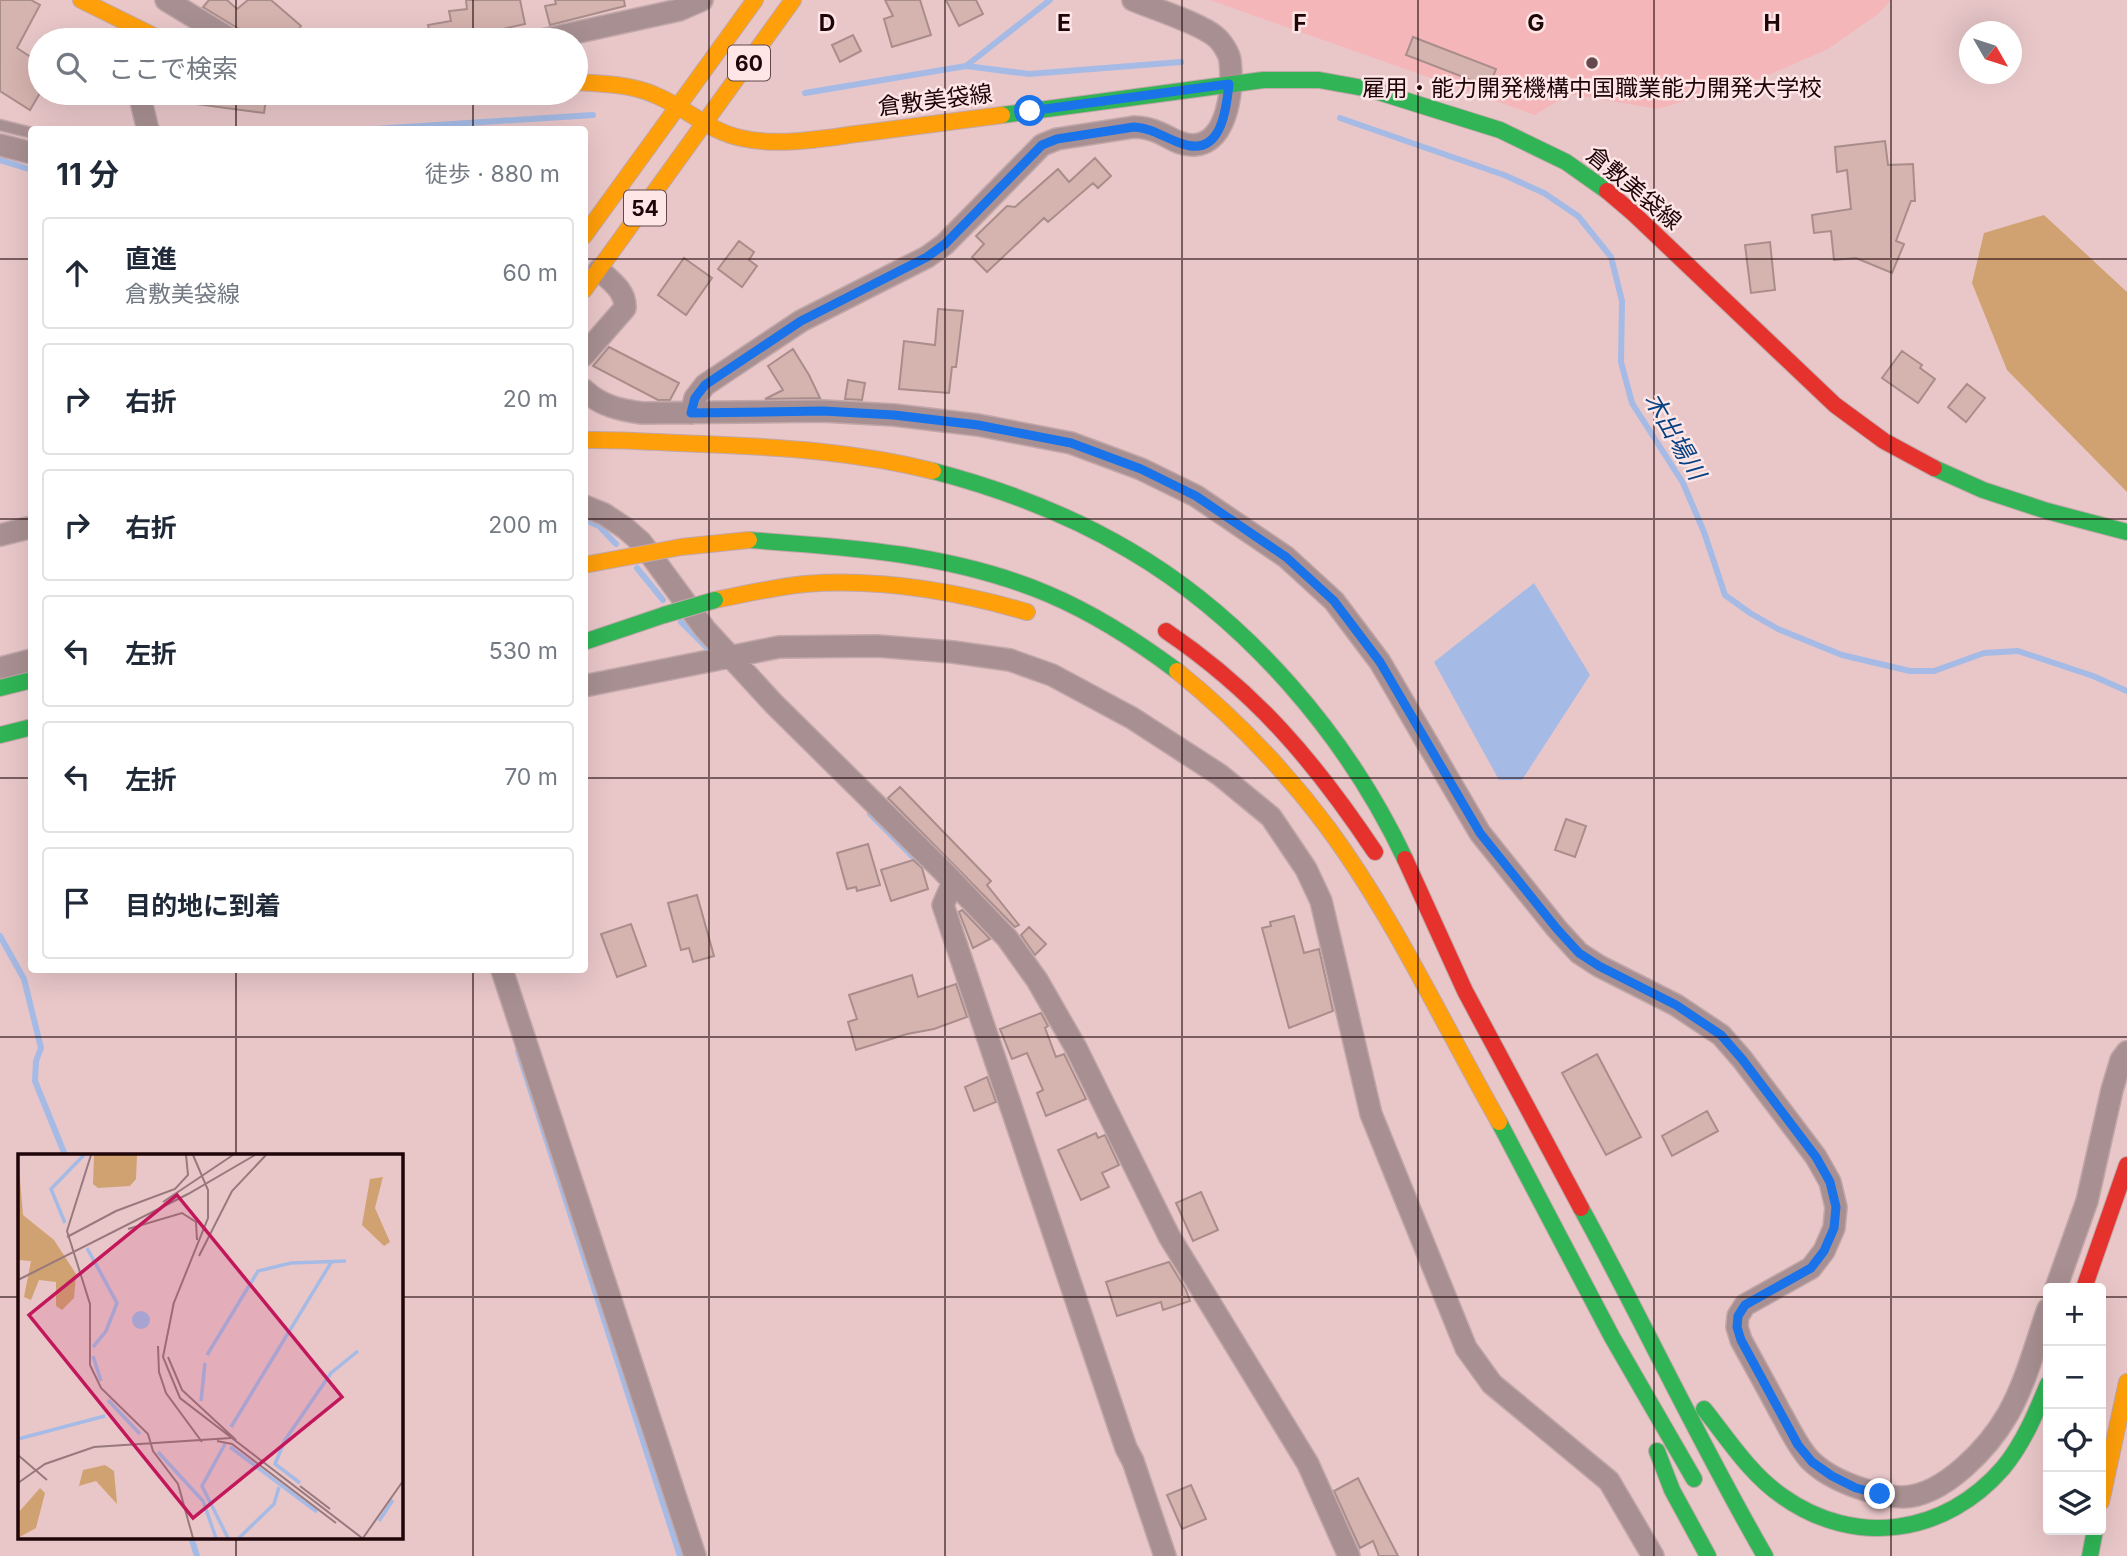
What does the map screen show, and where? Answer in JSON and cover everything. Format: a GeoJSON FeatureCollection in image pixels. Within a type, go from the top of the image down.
{"type":"FeatureCollection","features":[{"type":"Feature","properties":{"kind":"main road"},"geometry":{"type":"LineString","coordinates":[[81,0],[120,28]]}},
{"type":"Feature","properties":{"kind":"main road","name":"60"},"geometry":{"type":"LineString","coordinates":[[678,108],[755,0]]}},
{"type":"Feature","properties":{"kind":"main road","name":"60"},"geometry":{"type":"LineString","coordinates":[[705,125],[793,0]]}},
{"type":"Feature","properties":{"kind":"main road","name":"倉敷美袋線"},"geometry":{"type":"LineString","coordinates":[[588,84],[646,91],[727,135],[747,139],[795,141],[1263,79],[1346,83],[1399,97],[1487,126],[1531,144],[1595,181],[1634,214],[1835,405],[1884,441],[1983,490],[2127,532]]}},
{"type":"Feature","properties":{"kind":"main road","name":"54"},"geometry":{"type":"LineString","coordinates":[[588,231],[678,108]]}},
{"type":"Feature","properties":{"kind":"main road","name":"54"},"geometry":{"type":"LineString","coordinates":[[588,285],[705,125]]}},
{"type":"Feature","properties":{"kind":"main road"},"geometry":{"type":"LineString","coordinates":[[589,438],[806,449],[865,457],[987,486],[1043,506],[1140,555],[1189,589],[1232,624],[1308,705],[1372,794],[1462,986],[1639,1316],[1712,1461],[1765,1556]]}},
{"type":"Feature","properties":{"kind":"main road"},"geometry":{"type":"LineString","coordinates":[[588,564],[681,547],[842,531]]}},
{"type":"Feature","properties":{"kind":"main road"},"geometry":{"type":"LineString","coordinates":[[749,540],[880,550],[968,567],[1007,578],[1074,606],[1125,634],[1159,657],[1214,702],[1276,763],[1306,798],[1361,878],[1529,1178],[1611,1335],[1703,1494]]}},
{"type":"Feature","properties":{"kind":"main road"},"geometry":{"type":"LineString","coordinates":[[588,641],[715,600],[773,588],[820,583],[911,586],[957,593],[1039,615]]}},
{"type":"Feature","properties":{"kind":"main road"},"geometry":{"type":"LineString","coordinates":[[1154,624],[1209,662],[1246,692],[1282,727],[1341,801],[1381,860]]}},
{"type":"Feature","properties":{"kind":"main road"},"geometry":{"type":"LineString","coordinates":[[1114,647],[1159,669],[1214,702]]}},
{"type":"Feature","properties":{"kind":"main road"},"geometry":{"type":"LineString","coordinates":[[0,669],[28,670]]}},
{"type":"Feature","properties":{"kind":"main road"},"geometry":{"type":"LineString","coordinates":[[0,688],[28,681]]}},
{"type":"Feature","properties":{"kind":"main road"},"geometry":{"type":"LineString","coordinates":[[0,735],[28,728]]}},
{"type":"Feature","properties":{"kind":"main road"},"geometry":{"type":"LineString","coordinates":[[10,749],[28,741]]}},
{"type":"Feature","properties":{"kind":"main road"},"geometry":{"type":"LineString","coordinates":[[1403,894],[1462,986]]}},
{"type":"Feature","properties":{"kind":"main road"},"geometry":{"type":"LineString","coordinates":[[2086,1283],[2127,1165]]}},
{"type":"Feature","properties":{"kind":"main road"},"geometry":{"type":"LineString","coordinates":[[1639,1316],[1693,1395],[1762,1479],[1807,1512],[1857,1528],[1911,1526],[1962,1506],[2002,1469],[2020,1444],[2043,1395]]}},
{"type":"Feature","properties":{"kind":"main road"},"geometry":{"type":"LineString","coordinates":[[1611,1335],[1672,1490],[1708,1556]]}},
{"type":"Feature","properties":{"kind":"main road"},"geometry":{"type":"LineString","coordinates":[[2106,1479],[2127,1382]]}},
{"type":"Feature","properties":{"kind":"main road"},"geometry":{"type":"LineString","coordinates":[[2090,1556],[2094,1535]]}},
{"type":"Feature","properties":{"kind":"street"},"geometry":{"type":"LineString","coordinates":[[166,0],[212,28]]}},
{"type":"Feature","properties":{"kind":"street"},"geometry":{"type":"LineString","coordinates":[[588,30],[679,9],[702,0]]}},
{"type":"Feature","properties":{"kind":"street"},"geometry":{"type":"LineString","coordinates":[[691,413],[695,398],[705,385],[801,321],[927,257],[945,244],[1042,145],[1057,139],[1134,127],[1146,128],[1180,144],[1192,146],[1203,144],[1213,137],[1222,127],[1226,113],[1230,57],[1217,37],[1133,0]]}},
{"type":"Feature","properties":{"kind":"street"},"geometry":{"type":"LineString","coordinates":[[142,105],[147,126]]}},
{"type":"Feature","properties":{"kind":"street"},"geometry":{"type":"LineString","coordinates":[[0,145],[28,152]]}},
{"type":"Feature","properties":{"kind":"street"},"geometry":{"type":"LineString","coordinates":[[588,350],[625,308],[626,299],[621,291],[599,270]]}},
{"type":"Feature","properties":{"kind":"street"},"geometry":{"type":"LineString","coordinates":[[588,393],[622,411],[823,411],[894,415],[978,425],[1071,443],[1141,469],[1196,496],[1286,557],[1334,601],[1380,662],[1480,833],[1557,929],[1579,953],[1599,966],[1676,1005],[1721,1035],[1816,1157],[1830,1182],[1836,1207],[1834,1228],[1824,1251],[1811,1268],[1745,1305],[1738,1316],[1737,1327],[1741,1340],[1798,1445],[1812,1462],[1832,1476],[1856,1488],[1904,1497],[1927,1491],[1950,1478],[1991,1440],[2009,1413],[2043,1323]]}},
{"type":"Feature","properties":{"kind":"street"},"geometry":{"type":"LineString","coordinates":[[588,508],[604,514],[641,542],[705,629],[721,657],[774,704],[1007,938],[1037,980],[1076,1048],[1169,1236],[1308,1464],[1349,1556]]}},
{"type":"Feature","properties":{"kind":"street"},"geometry":{"type":"LineString","coordinates":[[0,535],[28,528]]}},
{"type":"Feature","properties":{"kind":"street"},"geometry":{"type":"LineString","coordinates":[[588,685],[779,647],[877,646],[1010,660],[1052,675],[1132,718],[1220,775],[1271,817],[1307,870],[1321,901],[1371,1114],[1466,1348],[1492,1384],[1609,1481],[1653,1556]]}},
{"type":"Feature","properties":{"kind":"street"},"geometry":{"type":"LineString","coordinates":[[0,669],[28,661]]}},
{"type":"Feature","properties":{"kind":"street"},"geometry":{"type":"LineString","coordinates":[[953,882],[943,905],[1165,1556]]}},
{"type":"Feature","properties":{"kind":"street"},"geometry":{"type":"LineString","coordinates":[[503,973],[695,1556]]}},
{"type":"Feature","properties":{"kind":"street"},"geometry":{"type":"LineString","coordinates":[[2058,1283],[2087,1201],[2112,1090],[2121,1060],[2127,1052]]}},
{"type":"Feature","properties":{"kind":"lane"},"geometry":{"type":"LineString","coordinates":[[0,125],[28,132]]}},
{"type":"Feature","properties":{"kind":"shaded area","name":"雇用・能力開発機構中国職業能力開発大学校"},"geometry":{"type":"Polygon","coordinates":[[[1210,0],[1891,0],[1878,14],[1828,49],[1764,77],[1658,109],[1569,94],[1535,115],[1210,0]]]}},
{"type":"Feature","properties":{"kind":"shaded area"},"geometry":{"type":"Polygon","coordinates":[[[2044,215],[2127,292],[2127,492],[2007,370],[1972,283],[1984,233],[2044,215]]]}},
{"type":"Feature","properties":{"kind":"water"},"geometry":{"type":"Polygon","coordinates":[[[1534,583],[1590,675],[1522,780],[1499,780],[1434,662],[1534,583]]]}},
{"type":"Feature","properties":{"kind":"building"},"geometry":{"type":"Polygon","coordinates":[[[0,0],[31,0],[40,5],[17,48],[28,55],[28,105],[33,105],[30,110],[0,91],[0,0]]]}},
{"type":"Feature","properties":{"kind":"building"},"geometry":{"type":"Polygon","coordinates":[[[209,0],[227,0],[237,9],[248,0],[271,0],[301,26],[237,28],[203,7],[209,0]]]}},
{"type":"Feature","properties":{"kind":"building"},"geometry":{"type":"Polygon","coordinates":[[[466,0],[520,0],[525,24],[507,28],[429,28],[428,25],[451,21],[449,11],[467,9],[466,0]]]}},
{"type":"Feature","properties":{"kind":"building"},"geometry":{"type":"Polygon","coordinates":[[[555,0],[624,0],[625,6],[550,25],[545,6],[556,4],[555,0]]]}},
{"type":"Feature","properties":{"kind":"building"},"geometry":{"type":"Polygon","coordinates":[[[885,0],[920,0],[931,35],[892,47],[884,19],[893,16],[885,0]]]}},
{"type":"Feature","properties":{"kind":"building"},"geometry":{"type":"Polygon","coordinates":[[[946,0],[976,0],[983,14],[959,26],[946,0]]]}},
{"type":"Feature","properties":{"kind":"building"},"geometry":{"type":"Polygon","coordinates":[[[853,35],[861,51],[840,62],[832,45],[853,35]]]}},
{"type":"Feature","properties":{"kind":"building"},"geometry":{"type":"Polygon","coordinates":[[[1413,37],[1496,69],[1489,87],[1406,55],[1413,37]]]}},
{"type":"Feature","properties":{"kind":"building"},"geometry":{"type":"Polygon","coordinates":[[[203,105],[265,105],[264,113],[203,105]]]}},
{"type":"Feature","properties":{"kind":"building"},"geometry":{"type":"Polygon","coordinates":[[[1885,141],[1888,165],[1913,164],[1915,201],[1911,201],[1896,241],[1904,244],[1892,273],[1856,258],[1834,260],[1831,231],[1814,233],[1812,215],[1851,209],[1847,170],[1837,172],[1835,147],[1885,141]]]}},
{"type":"Feature","properties":{"kind":"building"},"geometry":{"type":"Polygon","coordinates":[[[1095,158],[1111,176],[1098,188],[1093,183],[1048,222],[1044,218],[987,272],[972,257],[984,244],[976,236],[1007,206],[1015,207],[1058,169],[1069,182],[1095,158]]]}},
{"type":"Feature","properties":{"kind":"building"},"geometry":{"type":"Polygon","coordinates":[[[739,241],[754,252],[749,260],[757,266],[742,287],[718,269],[739,241]]]}},
{"type":"Feature","properties":{"kind":"building"},"geometry":{"type":"Polygon","coordinates":[[[1770,242],[1775,290],[1751,293],[1745,245],[1770,242]]]}},
{"type":"Feature","properties":{"kind":"building"},"geometry":{"type":"Polygon","coordinates":[[[684,258],[712,278],[686,315],[658,295],[684,258]]]}},
{"type":"Feature","properties":{"kind":"building"},"geometry":{"type":"Polygon","coordinates":[[[938,309],[963,311],[956,367],[952,367],[949,393],[899,389],[904,341],[935,345],[938,309]]]}},
{"type":"Feature","properties":{"kind":"building"},"geometry":{"type":"Polygon","coordinates":[[[609,347],[679,383],[670,400],[658,400],[593,366],[609,347]]]}},
{"type":"Feature","properties":{"kind":"building"},"geometry":{"type":"Polygon","coordinates":[[[793,349],[820,398],[765,399],[783,390],[768,366],[793,349]]]}},
{"type":"Feature","properties":{"kind":"building"},"geometry":{"type":"Polygon","coordinates":[[[1902,351],[1922,365],[1920,368],[1935,379],[1918,403],[1882,378],[1902,351]]]}},
{"type":"Feature","properties":{"kind":"building"},"geometry":{"type":"Polygon","coordinates":[[[848,380],[865,383],[862,400],[845,399],[848,380]]]}},
{"type":"Feature","properties":{"kind":"building"},"geometry":{"type":"Polygon","coordinates":[[[1967,384],[1985,398],[1966,422],[1948,407],[1967,384]]]}},
{"type":"Feature","properties":{"kind":"building"},"geometry":{"type":"Polygon","coordinates":[[[900,787],[991,881],[987,885],[1019,925],[1015,927],[888,798],[900,787]]]}},
{"type":"Feature","properties":{"kind":"building"},"geometry":{"type":"Polygon","coordinates":[[[1566,819],[1586,826],[1575,857],[1555,850],[1566,819]]]}},
{"type":"Feature","properties":{"kind":"building"},"geometry":{"type":"Polygon","coordinates":[[[868,844],[880,885],[857,891],[856,887],[847,889],[837,853],[868,844]]]}},
{"type":"Feature","properties":{"kind":"building"},"geometry":{"type":"Polygon","coordinates":[[[913,860],[922,868],[928,889],[891,901],[881,870],[913,860]]]}},
{"type":"Feature","properties":{"kind":"building"},"geometry":{"type":"Polygon","coordinates":[[[697,895],[714,956],[693,962],[689,948],[681,950],[668,903],[697,895]]]}},
{"type":"Feature","properties":{"kind":"building"},"geometry":{"type":"Polygon","coordinates":[[[962,910],[990,939],[973,948],[959,912],[962,910]]]}},
{"type":"Feature","properties":{"kind":"building"},"geometry":{"type":"Polygon","coordinates":[[[1294,916],[1304,953],[1319,949],[1333,1011],[1289,1028],[1262,928],[1271,926],[1270,922],[1294,916]]]}},
{"type":"Feature","properties":{"kind":"building"},"geometry":{"type":"Polygon","coordinates":[[[631,924],[646,966],[617,977],[601,934],[631,924]]]}},
{"type":"Feature","properties":{"kind":"building"},"geometry":{"type":"Polygon","coordinates":[[[1029,927],[1046,944],[1035,955],[1021,935],[1029,927]]]}},
{"type":"Feature","properties":{"kind":"building"},"geometry":{"type":"Polygon","coordinates":[[[912,975],[918,997],[956,984],[967,1017],[856,1050],[848,1022],[857,1019],[849,995],[912,975]]]}},
{"type":"Feature","properties":{"kind":"building"},"geometry":{"type":"Polygon","coordinates":[[[1041,1013],[1048,1026],[1045,1028],[1056,1057],[1064,1054],[1086,1099],[1046,1116],[1037,1093],[1043,1090],[1027,1053],[1012,1059],[1000,1029],[1041,1013]]]}},
{"type":"Feature","properties":{"kind":"building"},"geometry":{"type":"Polygon","coordinates":[[[1597,1054],[1641,1137],[1606,1155],[1562,1073],[1597,1054]]]}},
{"type":"Feature","properties":{"kind":"building"},"geometry":{"type":"Polygon","coordinates":[[[987,1077],[996,1102],[974,1111],[965,1087],[987,1077]]]}},
{"type":"Feature","properties":{"kind":"building"},"geometry":{"type":"Polygon","coordinates":[[[1707,1111],[1718,1131],[1672,1156],[1662,1136],[1707,1111]]]}},
{"type":"Feature","properties":{"kind":"building"},"geometry":{"type":"Polygon","coordinates":[[[1096,1133],[1098,1138],[1105,1135],[1119,1165],[1102,1173],[1109,1187],[1081,1200],[1058,1150],[1096,1133]]]}},
{"type":"Feature","properties":{"kind":"building"},"geometry":{"type":"Polygon","coordinates":[[[1201,1192],[1218,1230],[1193,1241],[1176,1203],[1201,1192]]]}},
{"type":"Feature","properties":{"kind":"building"},"geometry":{"type":"Polygon","coordinates":[[[1169,1262],[1190,1301],[1163,1310],[1161,1302],[1117,1316],[1106,1282],[1169,1262]]]}},
{"type":"Feature","properties":{"kind":"building"},"geometry":{"type":"Polygon","coordinates":[[[1358,1478],[1398,1556],[1379,1556],[1373,1541],[1360,1548],[1334,1491],[1358,1478]]]}},
{"type":"Feature","properties":{"kind":"building"},"geometry":{"type":"Polygon","coordinates":[[[1191,1485],[1206,1519],[1182,1529],[1167,1495],[1191,1485]]]}},
{"type":"Feature","properties":{"kind":"waterway"},"geometry":{"type":"LineString","coordinates":[[966,66],[1050,0]]}},
{"type":"Feature","properties":{"kind":"waterway","name":"木出場川"},"geometry":{"type":"LineString","coordinates":[[805,93],[966,66],[1029,74],[1181,62]]}},
{"type":"Feature","properties":{"kind":"waterway"},"geometry":{"type":"LineString","coordinates":[[422,126],[593,115]]}},
{"type":"Feature","properties":{"kind":"waterway","name":"木出場川"},"geometry":{"type":"LineString","coordinates":[[1340,118],[1504,175],[1544,193],[1578,216],[1611,257],[1622,301],[1621,362],[1632,403],[1683,483],[1704,532],[1725,595],[1778,629],[1842,655],[1910,671],[1934,671],[1984,653],[2018,651],[2093,676],[2127,691]]}},
{"type":"Feature","properties":{"kind":"waterway"},"geometry":{"type":"LineString","coordinates":[[0,160],[28,169]]}},
{"type":"Feature","properties":{"kind":"waterway"},"geometry":{"type":"LineString","coordinates":[[588,521],[599,526],[616,544]]}},
{"type":"Feature","properties":{"kind":"waterway"},"geometry":{"type":"LineString","coordinates":[[637,568],[663,600]]}},
{"type":"Feature","properties":{"kind":"waterway"},"geometry":{"type":"LineString","coordinates":[[681,622],[713,654]]}},
{"type":"Feature","properties":{"kind":"waterway"},"geometry":{"type":"LineString","coordinates":[[870,814],[918,862]]}},
{"type":"Feature","properties":{"kind":"waterway"},"geometry":{"type":"LineString","coordinates":[[0,936],[24,979],[41,1048],[36,1061],[35,1081],[65,1154]]}},
{"type":"Feature","properties":{"kind":"waterway"},"geometry":{"type":"LineString","coordinates":[[518,1051],[680,1556]]}},
{"type":"Feature","properties":{"kind":"waterway"},"geometry":{"type":"LineString","coordinates":[[191,1538],[197,1556]]}},
{"type":"Feature","properties":{"kind":"traffic: fast"},"geometry":{"type":"LineString","coordinates":[[1002,115],[1263,80],[1319,80],[1369,89],[1500,130],[1566,162],[1607,191]]}},
{"type":"Feature","properties":{"kind":"traffic: fast"},"geometry":{"type":"LineString","coordinates":[[1934,468],[1983,490],[2047,511],[2127,532]]}},
{"type":"Feature","properties":{"kind":"traffic: fast"},"geometry":{"type":"LineString","coordinates":[[933,471],[1009,494],[1082,525],[1129,550],[1214,610],[1290,684],[1323,725],[1381,813],[1405,859]]}},
{"type":"Feature","properties":{"kind":"traffic: fast"},"geometry":{"type":"LineString","coordinates":[[749,540],[901,555],[939,561],[1012,580],[1099,619],[1177,671]]}},
{"type":"Feature","properties":{"kind":"traffic: fast"},"geometry":{"type":"LineString","coordinates":[[664,615],[715,600]]}},
{"type":"Feature","properties":{"kind":"traffic: fast"},"geometry":{"type":"LineString","coordinates":[[588,641],[664,615]]}},
{"type":"Feature","properties":{"kind":"traffic: fast"},"geometry":{"type":"LineString","coordinates":[[0,688],[28,681]]}},
{"type":"Feature","properties":{"kind":"traffic: fast"},"geometry":{"type":"LineString","coordinates":[[0,735],[28,728]]}},
{"type":"Feature","properties":{"kind":"traffic: fast"},"geometry":{"type":"LineString","coordinates":[[1499,1122],[1612,1337],[1694,1479]]}},
{"type":"Feature","properties":{"kind":"traffic: fast"},"geometry":{"type":"LineString","coordinates":[[1581,1208],[1717,1470],[1765,1556]]}},
{"type":"Feature","properties":{"kind":"traffic: fast"},"geometry":{"type":"LineString","coordinates":[[1704,1409],[1750,1467],[1782,1496],[1810,1512],[1839,1523],[1869,1528],[1898,1527],[1927,1520],[1954,1508],[1980,1491],[2017,1449],[2043,1396]]}},
{"type":"Feature","properties":{"kind":"traffic: fast"},"geometry":{"type":"LineString","coordinates":[[1657,1451],[1672,1490],[1708,1556]]}},
{"type":"Feature","properties":{"kind":"traffic: fast"},"geometry":{"type":"LineString","coordinates":[[2090,1556],[2094,1535]]}},
{"type":"Feature","properties":{"kind":"traffic: slow"},"geometry":{"type":"LineString","coordinates":[[81,0],[138,28]]}},
{"type":"Feature","properties":{"kind":"traffic: slow"},"geometry":{"type":"LineString","coordinates":[[588,230],[755,0]]}},
{"type":"Feature","properties":{"kind":"traffic: slow"},"geometry":{"type":"LineString","coordinates":[[588,284],[793,0]]}},
{"type":"Feature","properties":{"kind":"traffic: slow"},"geometry":{"type":"LineString","coordinates":[[588,83],[646,91],[718,130],[756,141],[818,139],[1002,115]]}},
{"type":"Feature","properties":{"kind":"traffic: slow"},"geometry":{"type":"LineString","coordinates":[[588,440],[790,449],[876,459],[933,471]]}},
{"type":"Feature","properties":{"kind":"traffic: slow"},"geometry":{"type":"LineString","coordinates":[[588,564],[681,547],[749,540]]}},
{"type":"Feature","properties":{"kind":"traffic: slow"},"geometry":{"type":"LineString","coordinates":[[715,600],[793,585],[861,583],[945,592],[1027,612]]}},
{"type":"Feature","properties":{"kind":"traffic: slow"},"geometry":{"type":"LineString","coordinates":[[1177,671],[1257,745],[1294,785],[1328,828],[1397,935],[1499,1122]]}},
{"type":"Feature","properties":{"kind":"traffic: slow"},"geometry":{"type":"LineString","coordinates":[[2106,1479],[2127,1382]]}},
{"type":"Feature","properties":{"kind":"traffic: jam"},"geometry":{"type":"LineString","coordinates":[[1607,191],[1835,405],[1884,441],[1934,468]]}},
{"type":"Feature","properties":{"kind":"traffic: jam"},"geometry":{"type":"LineString","coordinates":[[1166,631],[1228,679],[1282,731],[1330,788],[1375,852]]}},
{"type":"Feature","properties":{"kind":"traffic: jam"},"geometry":{"type":"LineString","coordinates":[[1405,859],[1465,991],[1581,1208]]}},
{"type":"Feature","properties":{"kind":"traffic: jam"},"geometry":{"type":"LineString","coordinates":[[2086,1283],[2127,1165]]}},
{"type":"Feature","properties":{"kind":"place","name":"雇用・能力開発機構中国職業能力開発大学校"},"geometry":{"type":"Point","coordinates":[1592,63]}},
{"type":"Feature","properties":{"kind":"route"},"geometry":{"type":"LineString","coordinates":[[1030,111],[1229,84],[1222,127],[1203,144],[1180,144],[1158,132],[1134,127],[1057,139],[1042,145],[945,244],[927,257],[801,321],[705,385],[695,398],[691,413],[823,411],[894,415],[978,425],[1071,443],[1141,469],[1196,496],[1286,557],[1334,601],[1380,662],[1480,833],[1557,929],[1579,953],[1599,966],[1676,1005],[1721,1035],[1816,1157],[1830,1182],[1836,1207],[1834,1228],[1824,1251],[1811,1268],[1745,1305],[1738,1316],[1737,1327],[1741,1340],[1798,1445],[1812,1462],[1856,1488],[1880,1494]]}}]}
